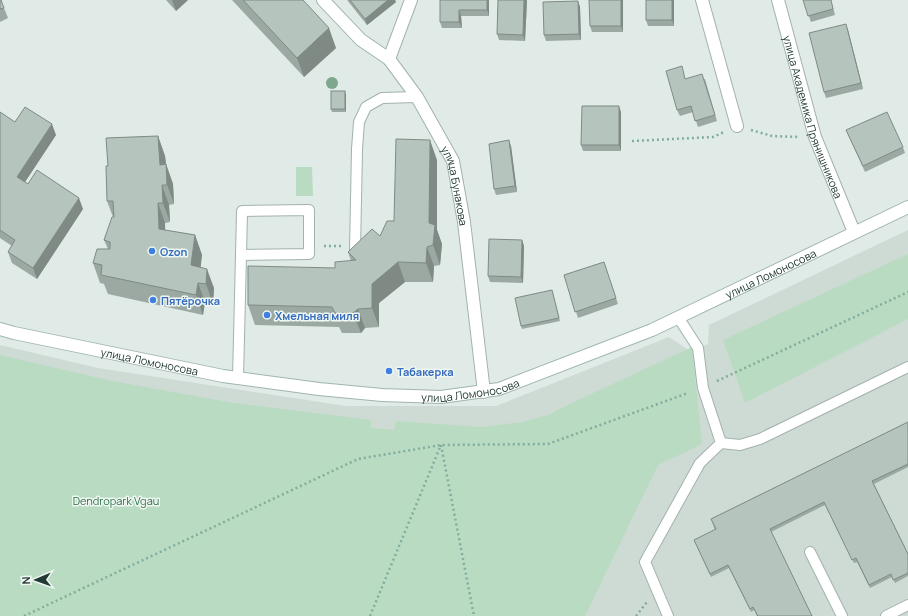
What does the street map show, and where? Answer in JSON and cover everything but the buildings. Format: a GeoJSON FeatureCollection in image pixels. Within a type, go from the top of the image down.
{"type":"FeatureCollection","features":[{"type":"Feature","properties":{"kind":"main road","name":"улица Бунакова"},"geometry":{"type":"LineString","coordinates":[[323,0],[361,40],[389,59],[417,97],[453,161],[464,222],[484,392]]}},
{"type":"Feature","properties":{"kind":"main road"},"geometry":{"type":"LineString","coordinates":[[389,59],[411,0]]}},
{"type":"Feature","properties":{"kind":"main road"},"geometry":{"type":"LineString","coordinates":[[702,0],[737,126]]}},
{"type":"Feature","properties":{"kind":"main road","name":"улица Академика Прянишникова"},"geometry":{"type":"LineString","coordinates":[[778,0],[815,137],[854,232]]}},
{"type":"Feature","properties":{"kind":"main road","name":"улица Ломоносова"},"geometry":{"type":"LineString","coordinates":[[0,330],[223,376],[319,389],[382,395],[441,397],[484,392],[499,389],[652,330],[908,207]]}},
{"type":"Feature","properties":{"kind":"lane"},"geometry":{"type":"LineString","coordinates":[[355,248],[357,149],[360,122],[366,107],[382,98],[417,97]]}},
{"type":"Feature","properties":{"kind":"lane"},"geometry":{"type":"LineString","coordinates":[[238,378],[242,211],[309,210],[309,254],[242,255]]}},
{"type":"Feature","properties":{"kind":"lane"},"geometry":{"type":"LineString","coordinates":[[678,317],[698,348],[703,388],[721,443]]}},
{"type":"Feature","properties":{"kind":"lane"},"geometry":{"type":"LineString","coordinates":[[668,616],[645,562],[700,463],[721,443],[740,445],[760,439],[908,367]]}},
{"type":"Feature","properties":{"kind":"lane"},"geometry":{"type":"LineString","coordinates":[[810,552],[842,616]]}},
{"type":"Feature","properties":{"kind":"lane"},"geometry":{"type":"LineString","coordinates":[[886,616],[908,605]]}},
{"type":"Feature","properties":{"kind":"path"},"geometry":{"type":"LineString","coordinates":[[632,141],[713,137],[737,126],[772,136],[815,137]]}},
{"type":"Feature","properties":{"kind":"path"},"geometry":{"type":"LineString","coordinates":[[309,246],[355,248]]}},
{"type":"Feature","properties":{"kind":"path"},"geometry":{"type":"LineString","coordinates":[[24,616],[358,459],[441,445],[548,444],[703,388],[908,292]]}},
{"type":"Feature","properties":{"kind":"path"},"geometry":{"type":"LineString","coordinates":[[370,616],[441,445]]}},
{"type":"Feature","properties":{"kind":"path"},"geometry":{"type":"LineString","coordinates":[[441,445],[474,616]]}},
{"type":"Feature","properties":{"kind":"shaded area","name":"Dendropark Vgau"},"geometry":{"type":"Polygon","coordinates":[[[908,230],[908,616],[0,616],[0,345],[98,368],[346,406],[496,406],[669,337],[690,351],[708,344],[709,325],[908,230]]]}},
{"type":"Feature","properties":{"kind":"green space"},"geometry":{"type":"Polygon","coordinates":[[[296,167],[312,167],[313,196],[296,196],[296,167]]]}},
{"type":"Feature","properties":{"kind":"green space"},"geometry":{"type":"Polygon","coordinates":[[[908,254],[908,319],[745,403],[723,340],[908,254]]]}},
{"type":"Feature","properties":{"kind":"green space","name":"Dendropark Vgau"},"geometry":{"type":"Polygon","coordinates":[[[692,347],[702,444],[658,465],[585,616],[0,616],[0,355],[112,381],[233,403],[371,420],[371,428],[394,430],[396,421],[481,427],[523,422],[551,414],[692,347]]]}},
{"type":"Feature","properties":{"kind":"place","name":"Ozon"},"geometry":{"type":"Point","coordinates":[152,251]}},
{"type":"Feature","properties":{"kind":"place","name":"Пятёрочка"},"geometry":{"type":"Point","coordinates":[153,300]}},
{"type":"Feature","properties":{"kind":"place","name":"Хмельная миля"},"geometry":{"type":"Point","coordinates":[267,315]}},
{"type":"Feature","properties":{"kind":"place","name":"Табакерка"},"geometry":{"type":"Point","coordinates":[389,371]}}]}
